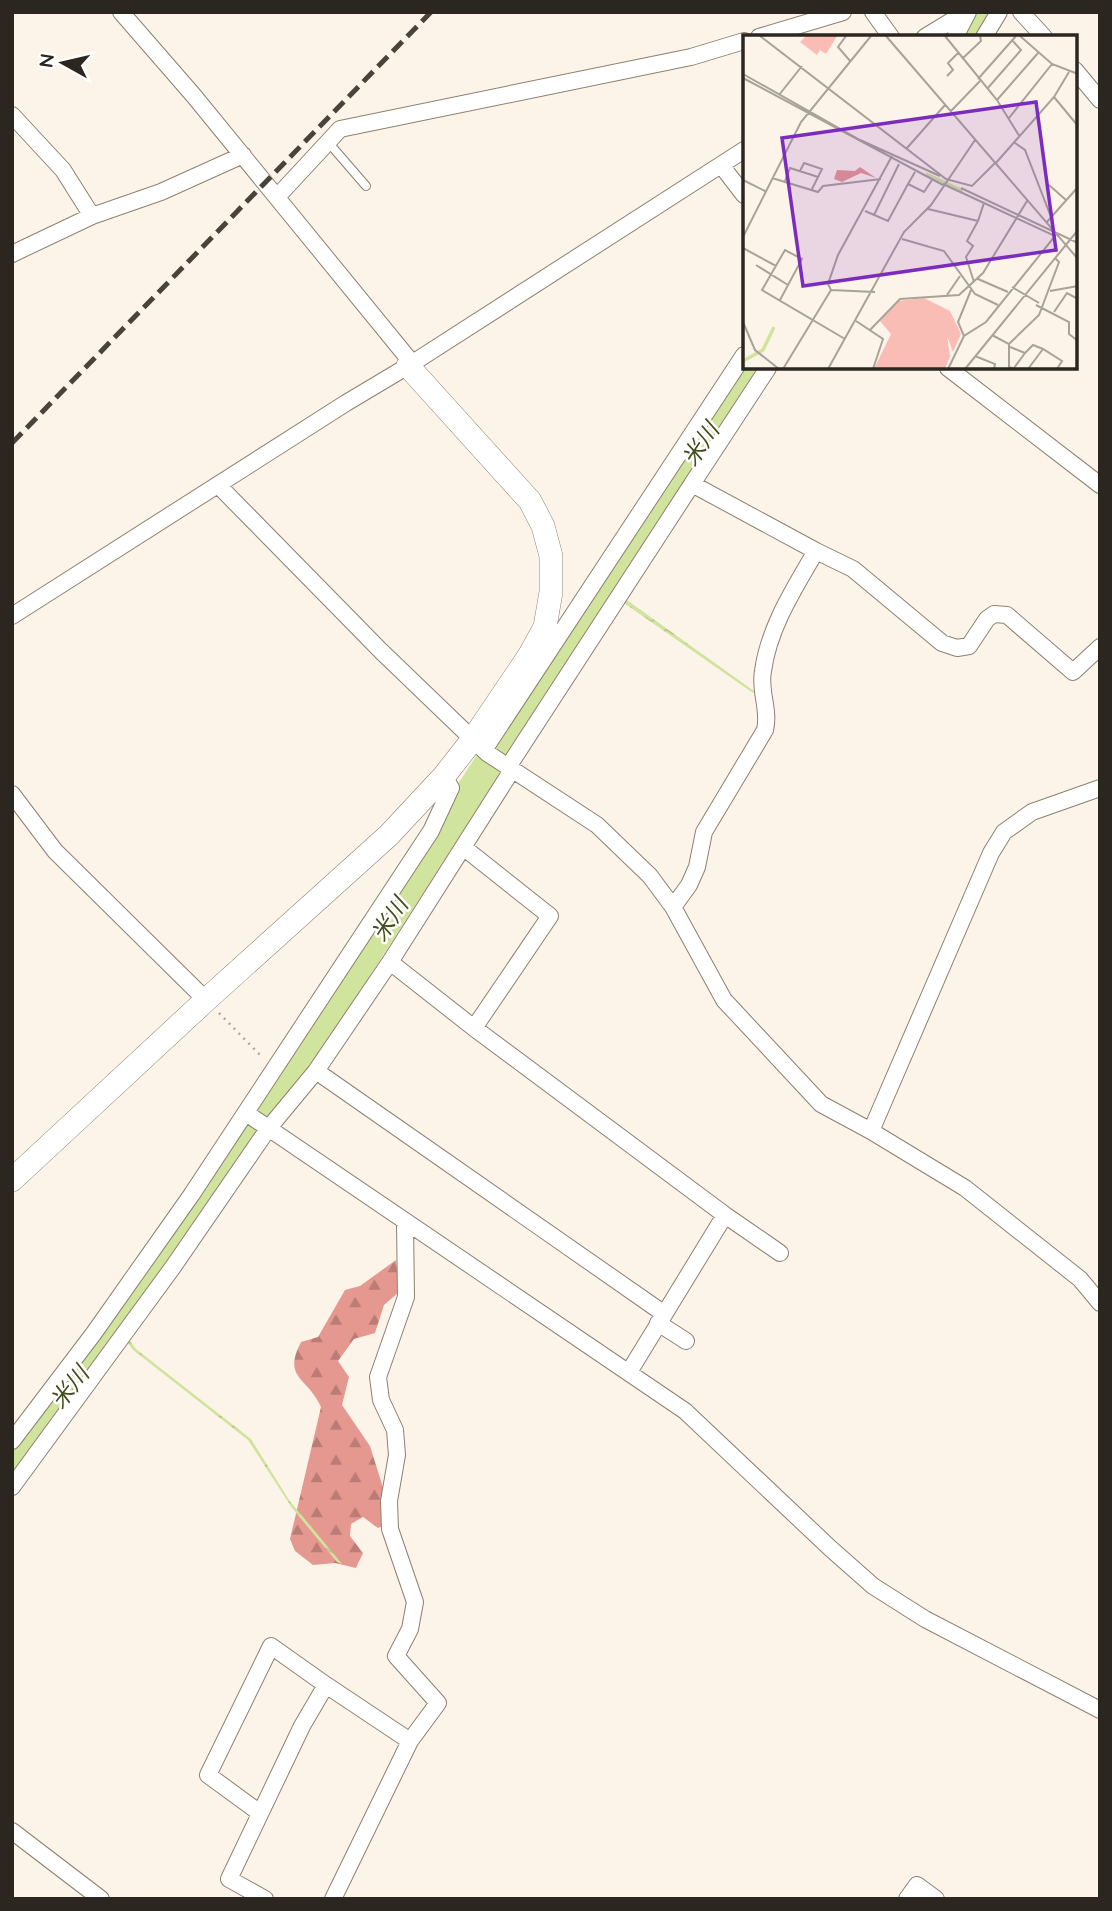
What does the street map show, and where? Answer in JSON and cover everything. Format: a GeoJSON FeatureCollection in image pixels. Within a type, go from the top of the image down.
{"type":"FeatureCollection","features":[{"type":"Feature","properties":{"kind":"street"},"geometry":{"type":"LineString","coordinates":[[121,12],[243,155],[410,365],[530,501],[544,526],[551,556],[551,592],[545,627],[481,747]]}},
{"type":"Feature","properties":{"kind":"street"},"geometry":{"type":"LineString","coordinates":[[766,35],[843,12]]}},
{"type":"Feature","properties":{"kind":"street"},"geometry":{"type":"LineString","coordinates":[[873,12],[890,35]]}},
{"type":"Feature","properties":{"kind":"street"},"geometry":{"type":"LineString","coordinates":[[928,35],[967,12]]}},
{"type":"Feature","properties":{"kind":"street"},"geometry":{"type":"LineString","coordinates":[[956,35],[967,12]]}},
{"type":"Feature","properties":{"kind":"street"},"geometry":{"type":"LineString","coordinates":[[985,35],[999,12]]}},
{"type":"Feature","properties":{"kind":"street"},"geometry":{"type":"LineString","coordinates":[[1021,12],[1042,35]]}},
{"type":"Feature","properties":{"kind":"street"},"geometry":{"type":"LineString","coordinates":[[277,197],[340,129],[691,57],[743,41]]}},
{"type":"Feature","properties":{"kind":"street"},"geometry":{"type":"LineString","coordinates":[[1077,72],[1100,100]]}},
{"type":"Feature","properties":{"kind":"street"},"geometry":{"type":"LineString","coordinates":[[12,115],[63,170],[92,216]]}},
{"type":"Feature","properties":{"kind":"street"},"geometry":{"type":"LineString","coordinates":[[12,615],[410,365],[743,151]]}},
{"type":"Feature","properties":{"kind":"street"},"geometry":{"type":"LineString","coordinates":[[12,254],[92,216],[161,192],[243,155]]}},
{"type":"Feature","properties":{"kind":"street"},"geometry":{"type":"LineString","coordinates":[[721,165],[743,194]]}},
{"type":"Feature","properties":{"kind":"street"},"geometry":{"type":"LineString","coordinates":[[12,1181],[206,1000],[389,835],[444,776],[481,747],[743,356]]}},
{"type":"Feature","properties":{"kind":"street"},"geometry":{"type":"LineString","coordinates":[[12,1487],[173,1267],[268,1129],[316,1071],[390,962],[463,847],[508,767],[767,369]]}},
{"type":"Feature","properties":{"kind":"street"},"geometry":{"type":"LineString","coordinates":[[949,369],[1100,485]]}},
{"type":"Feature","properties":{"kind":"street"},"geometry":{"type":"LineString","coordinates":[[692,484],[853,569],[942,643],[957,648],[969,646],[987,619],[994,614],[1007,615],[1073,672],[1100,647]]}},
{"type":"Feature","properties":{"kind":"street"},"geometry":{"type":"LineString","coordinates":[[218,485],[381,651],[481,747],[597,825],[650,876],[673,907],[724,1000],[821,1104],[965,1188],[1080,1279],[1100,1303]]}},
{"type":"Feature","properties":{"kind":"street"},"geometry":{"type":"LineString","coordinates":[[673,907],[689,885],[697,867],[704,832],[765,730],[768,717],[762,675],[766,651],[778,619],[816,551]]}},
{"type":"Feature","properties":{"kind":"street"},"geometry":{"type":"LineString","coordinates":[[12,1441],[93,1333],[246,1113],[273,1068],[431,831],[451,788],[444,776]]}},
{"type":"Feature","properties":{"kind":"street"},"geometry":{"type":"LineString","coordinates":[[871,1131],[991,853],[1004,832],[1032,812],[1100,788]]}},
{"type":"Feature","properties":{"kind":"street"},"geometry":{"type":"LineString","coordinates":[[12,794],[55,851],[206,1000]]}},
{"type":"Feature","properties":{"kind":"street"},"geometry":{"type":"LineString","coordinates":[[463,847],[550,916],[474,1028]]}},
{"type":"Feature","properties":{"kind":"street"},"geometry":{"type":"LineString","coordinates":[[390,962],[474,1028],[780,1253]]}},
{"type":"Feature","properties":{"kind":"street"},"geometry":{"type":"LineString","coordinates":[[316,1071],[661,1318],[686,1340]]}},
{"type":"Feature","properties":{"kind":"street"},"geometry":{"type":"LineString","coordinates":[[246,1113],[685,1411],[873,1586],[925,1619],[1100,1710]]}},
{"type":"Feature","properties":{"kind":"street"},"geometry":{"type":"LineString","coordinates":[[629,1373],[725,1214]]}},
{"type":"Feature","properties":{"kind":"street"},"geometry":{"type":"LineString","coordinates":[[333,1899],[410,1741],[438,1703],[396,1656],[410,1629],[415,1602],[390,1530],[389,1501],[397,1455],[395,1430],[381,1401],[378,1377],[407,1297],[405,1223]]}},
{"type":"Feature","properties":{"kind":"street"},"geometry":{"type":"LineString","coordinates":[[260,1813],[208,1775],[271,1646],[410,1741]]}},
{"type":"Feature","properties":{"kind":"street"},"geometry":{"type":"LineString","coordinates":[[265,1899],[229,1879],[302,1726],[326,1685]]}},
{"type":"Feature","properties":{"kind":"street"},"geometry":{"type":"LineString","coordinates":[[12,1831],[101,1899]]}},
{"type":"Feature","properties":{"kind":"street"},"geometry":{"type":"LineString","coordinates":[[907,1899],[917,1885],[936,1899]]}},
{"type":"Feature","properties":{"kind":"lane"},"geometry":{"type":"LineString","coordinates":[[328,142],[366,186]]}},
{"type":"Feature","properties":{"kind":"path"},"geometry":{"type":"LineString","coordinates":[[206,1000],[273,1068]]}},
{"type":"Feature","properties":{"kind":"green space"},"geometry":{"type":"Polygon","coordinates":[[[396,1260],[399,1292],[384,1305],[375,1333],[354,1339],[338,1361],[349,1377],[342,1405],[370,1446],[385,1494],[383,1526],[378,1528],[363,1517],[351,1524],[350,1536],[363,1553],[356,1568],[335,1563],[313,1565],[295,1551],[290,1539],[321,1407],[296,1371],[296,1354],[301,1342],[318,1337],[345,1290],[360,1286],[396,1260]]]}},
{"type":"Feature","properties":{"kind":"water"},"geometry":{"type":"Polygon","coordinates":[[[624,598],[754,691],[753,693],[621,601],[624,598]]]}},
{"type":"Feature","properties":{"kind":"water"},"geometry":{"type":"Polygon","coordinates":[[[128,1338],[136,1349],[251,1439],[289,1500],[342,1564],[337,1562],[292,1508],[248,1440],[133,1350],[126,1340],[128,1338]]]}},
{"type":"Feature","properties":{"kind":"waterway","name":"米川"},"geometry":{"type":"LineString","coordinates":[[971,35],[986,12]]}},
{"type":"Feature","properties":{"kind":"waterway","name":"米川"},"geometry":{"type":"LineString","coordinates":[[12,1460],[90,1360],[172,1238],[286,1078],[605,584],[751,369]]}},
{"type":"Feature","properties":{"kind":"railway"},"geometry":{"type":"LineString","coordinates":[[12,443],[431,12]]}}]}
